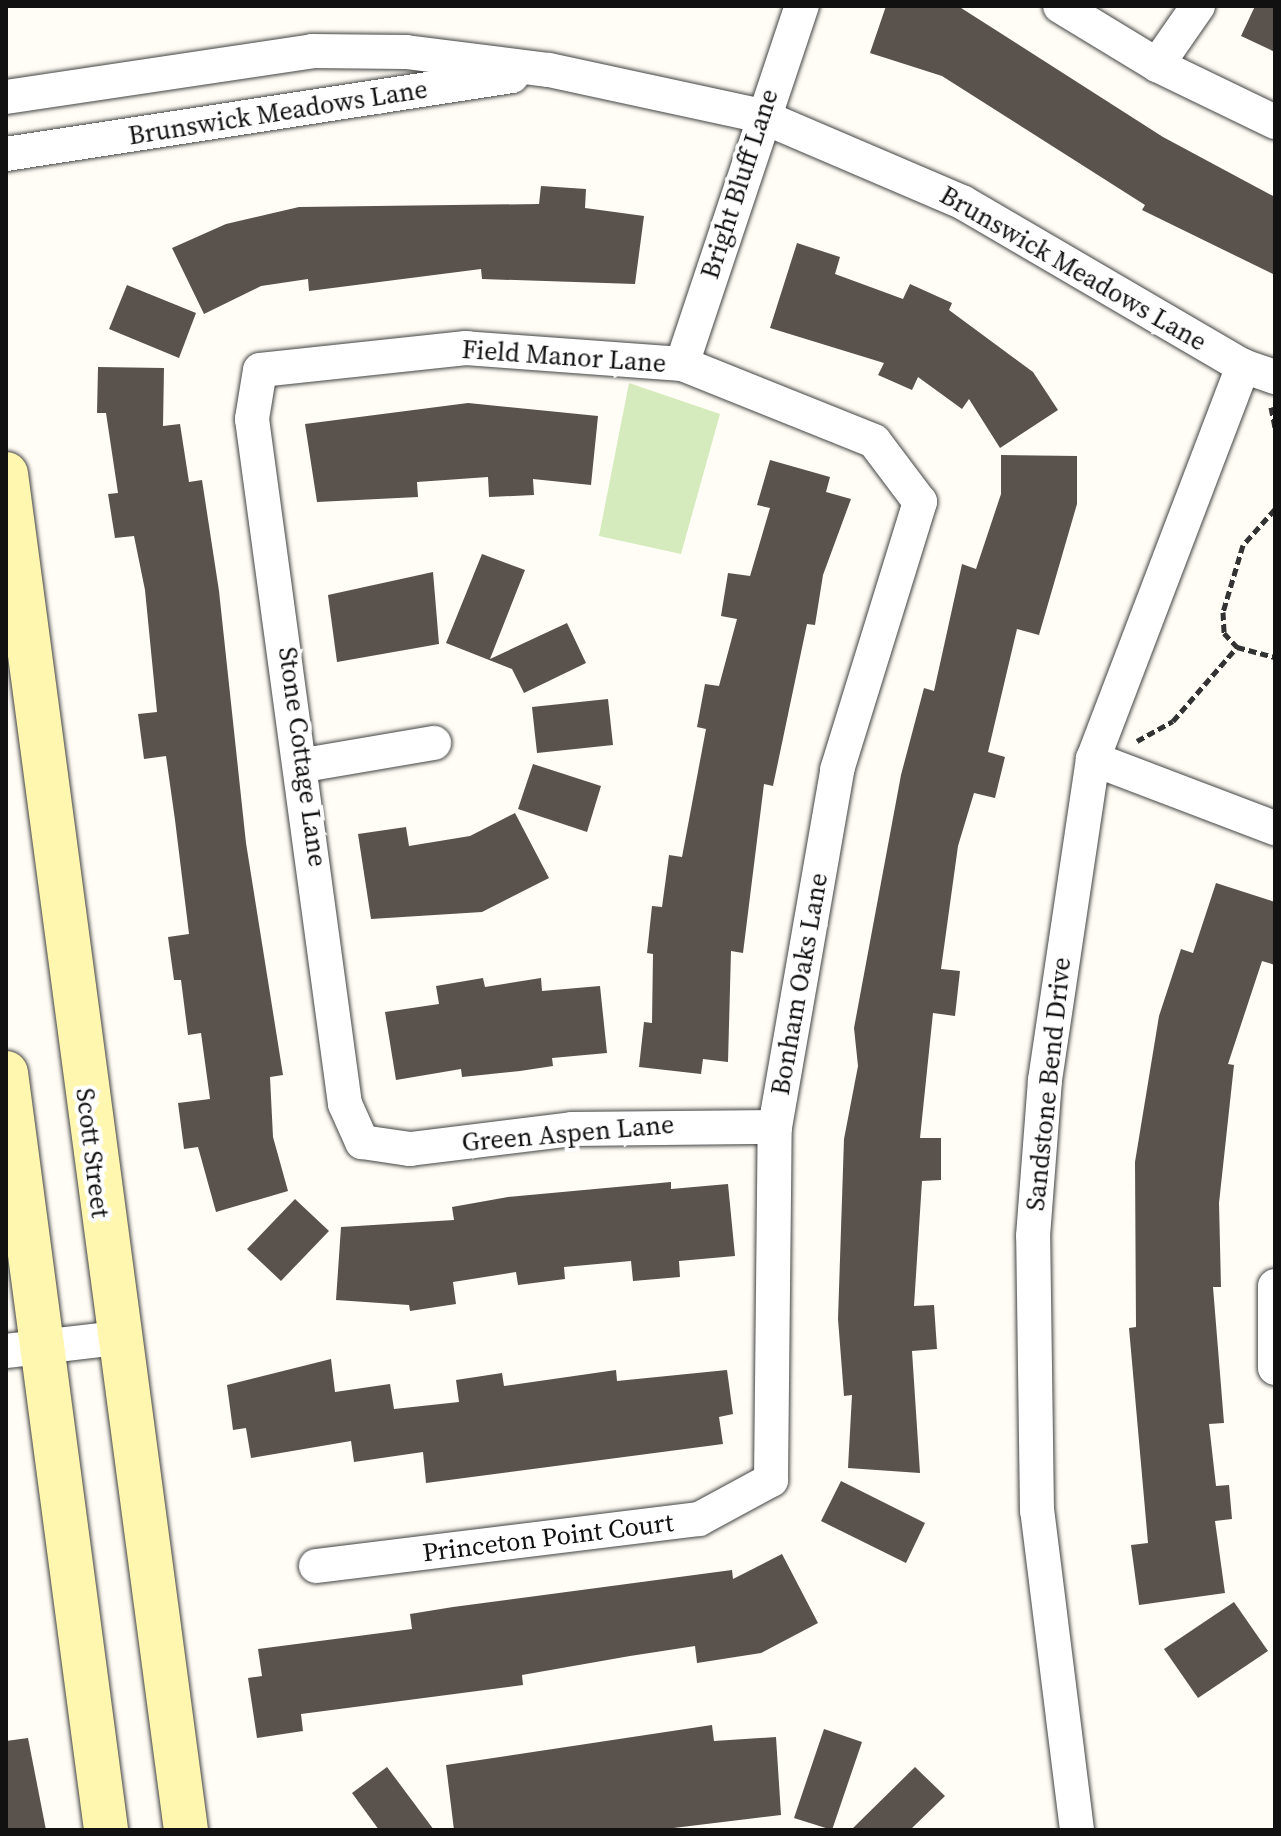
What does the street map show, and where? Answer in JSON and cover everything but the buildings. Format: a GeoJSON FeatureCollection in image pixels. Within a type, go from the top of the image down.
{"type":"FeatureCollection","features":[{"type":"Feature","properties":{"kind":"main road","name":"Scott Street"},"geometry":{"type":"LineString","coordinates":[[6,474],[116,1338],[186,1830]]}},
{"type":"Feature","properties":{"kind":"main road"},"geometry":{"type":"LineString","coordinates":[[6,1073],[24,1348],[106,1830]]}},
{"type":"Feature","properties":{"kind":"street","name":"Bright Bluff Lane"},"geometry":{"type":"LineString","coordinates":[[682,364],[761,116],[802,6]]}},
{"type":"Feature","properties":{"kind":"street"},"geometry":{"type":"LineString","coordinates":[[1060,6],[1157,65],[1275,122]]}},
{"type":"Feature","properties":{"kind":"street"},"geometry":{"type":"LineString","coordinates":[[1157,65],[1198,6]]}},
{"type":"Feature","properties":{"kind":"street","name":"Brunswick Meadows Lane"},"geometry":{"type":"LineString","coordinates":[[6,97],[312,51],[406,52],[549,70],[761,116],[962,202],[1259,372]]}},
{"type":"Feature","properties":{"kind":"street","name":"Brunswick Meadows Lane"},"geometry":{"type":"LineString","coordinates":[[6,154],[549,70]]}},
{"type":"Feature","properties":{"kind":"street","name":"Field Manor Lane"},"geometry":{"type":"LineString","coordinates":[[260,370],[466,348],[682,364],[874,441],[920,502]]}},
{"type":"Feature","properties":{"kind":"street","name":"Stone Cottage Lane"},"geometry":{"type":"LineString","coordinates":[[260,370],[252,419],[305,765],[345,1104],[362,1142]]}},
{"type":"Feature","properties":{"kind":"street","name":"Sandstone Bend Drive"},"geometry":{"type":"LineString","coordinates":[[1077,1830],[1037,1511],[1033,1236],[1045,1080],[1093,759],[1259,372]]}},
{"type":"Feature","properties":{"kind":"street","name":"Bonham Oaks Lane"},"geometry":{"type":"LineString","coordinates":[[771,1480],[775,1127],[837,770],[920,502]]}},
{"type":"Feature","properties":{"kind":"street"},"geometry":{"type":"LineString","coordinates":[[305,765],[434,743]]}},
{"type":"Feature","properties":{"kind":"street"},"geometry":{"type":"LineString","coordinates":[[1093,759],[1275,828]]}},
{"type":"Feature","properties":{"kind":"street","name":"Green Aspen Lane"},"geometry":{"type":"LineString","coordinates":[[362,1142],[410,1149],[572,1129],[775,1127]]}},
{"type":"Feature","properties":{"kind":"street"},"geometry":{"type":"LineString","coordinates":[[1275,1286],[1275,1368]]}},
{"type":"Feature","properties":{"kind":"street"},"geometry":{"type":"LineString","coordinates":[[24,1348],[116,1338]]}},
{"type":"Feature","properties":{"kind":"street","name":"Princeton Point Court"},"geometry":{"type":"LineString","coordinates":[[316,1566],[699,1519],[771,1480]]}},
{"type":"Feature","properties":{"kind":"path"},"geometry":{"type":"LineString","coordinates":[[1275,509],[1243,545],[1230,575],[1224,633],[1237,647],[1275,657]]}},
{"type":"Feature","properties":{"kind":"path"},"geometry":{"type":"LineString","coordinates":[[1093,759],[1173,721],[1237,647]]}},
{"type":"Feature","properties":{"kind":"green space"},"geometry":{"type":"Polygon","coordinates":[[[629,383],[720,414],[681,554],[599,536],[629,383]]]}}]}
